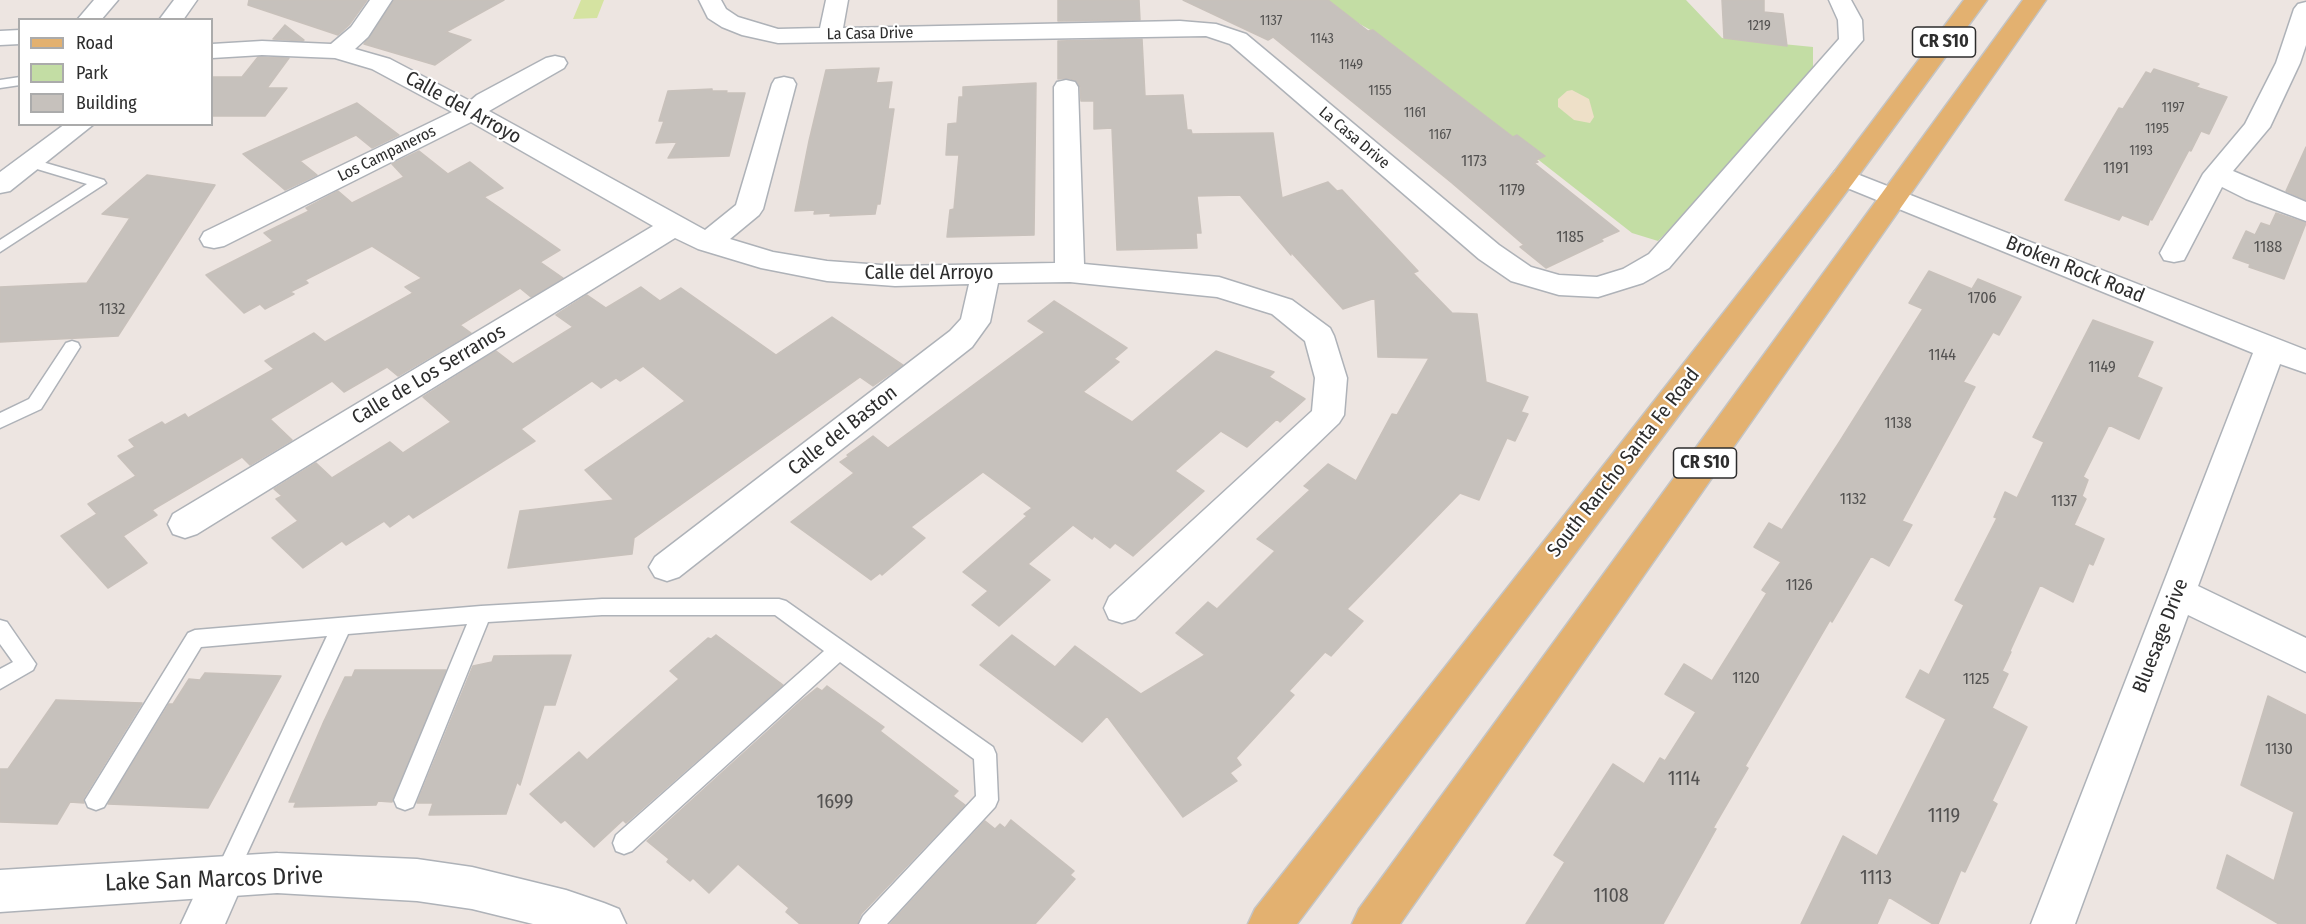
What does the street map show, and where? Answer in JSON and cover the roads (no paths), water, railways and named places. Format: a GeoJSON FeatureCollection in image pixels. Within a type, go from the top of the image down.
{"type":"FeatureCollection","features":[{"type":"Feature","properties":{"kind":"main road","name":"South Rancho Santa Fe Road"},"geometry":{"type":"LineString","coordinates":[[1270,924],[1844,177],[1976,0]]}},
{"type":"Feature","properties":{"kind":"main road","name":"CR S10"},"geometry":{"type":"LineString","coordinates":[[1374,924],[2035,0]]}},
{"type":"Feature","properties":{"kind":"street"},"geometry":{"type":"LineString","coordinates":[[90,18],[107,0]]}},
{"type":"Feature","properties":{"kind":"street"},"geometry":{"type":"LineString","coordinates":[[172,18],[186,0]]}},
{"type":"Feature","properties":{"kind":"street"},"geometry":{"type":"LineString","coordinates":[[337,51],[360,32],[381,0]]}},
{"type":"Feature","properties":{"kind":"street","name":"La Casa Drive"},"geometry":{"type":"LineString","coordinates":[[710,0],[716,12],[730,22],[750,30],[778,36],[1208,29],[1238,39],[1489,252],[1521,274],[1559,285],[1598,286],[1633,276],[1659,261],[1851,40],[1850,20],[1840,0]]}},
{"type":"Feature","properties":{"kind":"street"},"geometry":{"type":"LineString","coordinates":[[830,35],[837,0]]}},
{"type":"Feature","properties":{"kind":"street"},"geometry":{"type":"LineString","coordinates":[[2174,253],[2216,174],[2257,128],[2297,65],[2306,9]]}},
{"type":"Feature","properties":{"kind":"street"},"geometry":{"type":"LineString","coordinates":[[0,38],[18,37]]}},
{"type":"Feature","properties":{"kind":"street","name":"Calle del Arroyo"},"geometry":{"type":"LineString","coordinates":[[213,51],[262,48],[337,51],[381,64],[472,112],[674,226],[708,242],[771,261],[827,271],[895,276],[1071,272],[1219,287],[1282,307],[1318,336],[1331,378],[1328,415],[1122,608]]}},
{"type":"Feature","properties":{"kind":"street","name":"Los Campaneros"},"geometry":{"type":"LineString","coordinates":[[214,239],[472,112],[486,100],[555,63]]}},
{"type":"Feature","properties":{"kind":"street"},"geometry":{"type":"LineString","coordinates":[[708,242],[749,209],[784,84]]}},
{"type":"Feature","properties":{"kind":"street"},"geometry":{"type":"LineString","coordinates":[[1066,87],[1071,272]]}},
{"type":"Feature","properties":{"kind":"street"},"geometry":{"type":"LineString","coordinates":[[0,185],[79,126]]}},
{"type":"Feature","properties":{"kind":"street"},"geometry":{"type":"LineString","coordinates":[[2216,174],[2256,193],[2306,212]]}},
{"type":"Feature","properties":{"kind":"street","name":"Broken Rock Road"},"geometry":{"type":"LineString","coordinates":[[1844,177],[2306,362]]}},
{"type":"Feature","properties":{"kind":"street","name":"Calle de Los Serranos"},"geometry":{"type":"LineString","coordinates":[[185,524],[674,226]]}},
{"type":"Feature","properties":{"kind":"street","name":"Calle del Baston"},"geometry":{"type":"LineString","coordinates":[[667,567],[961,339],[975,322],[986,273]]}},
{"type":"Feature","properties":{"kind":"street","name":"Bluesage Drive"},"geometry":{"type":"LineString","coordinates":[[2053,924],[2270,348]]}},
{"type":"Feature","properties":{"kind":"street"},"geometry":{"type":"LineString","coordinates":[[2177,593],[2306,656]]}},
{"type":"Feature","properties":{"kind":"street","name":"Lake San Marcos Drive"},"geometry":{"type":"LineString","coordinates":[[0,891],[288,873],[417,880],[472,888],[566,911],[604,924]]}},
{"type":"Feature","properties":{"kind":"street"},"geometry":{"type":"LineString","coordinates":[[203,924],[225,876]]}},
{"type":"Feature","properties":{"kind":"lane"},"geometry":{"type":"LineString","coordinates":[[0,76],[18,79]]}},
{"type":"Feature","properties":{"kind":"lane"},"geometry":{"type":"LineString","coordinates":[[0,84],[18,80]]}},
{"type":"Feature","properties":{"kind":"lane"},"geometry":{"type":"LineString","coordinates":[[0,246],[99,183],[32,163]]}},
{"type":"Feature","properties":{"kind":"lane"},"geometry":{"type":"LineString","coordinates":[[0,421],[35,404],[72,347]]}},
{"type":"Feature","properties":{"kind":"lane"},"geometry":{"type":"LineString","coordinates":[[96,800],[195,639],[481,614],[602,607],[779,607],[985,754],[987,800],[871,924]]}},
{"type":"Feature","properties":{"kind":"lane"},"geometry":{"type":"LineString","coordinates":[[405,800],[481,614]]}},
{"type":"Feature","properties":{"kind":"lane"},"geometry":{"type":"LineString","coordinates":[[225,876],[342,626]]}},
{"type":"Feature","properties":{"kind":"lane"},"geometry":{"type":"LineString","coordinates":[[0,628],[26,664],[0,681]]}},
{"type":"Feature","properties":{"kind":"lane"},"geometry":{"type":"LineString","coordinates":[[624,843],[839,650]]}}]}
